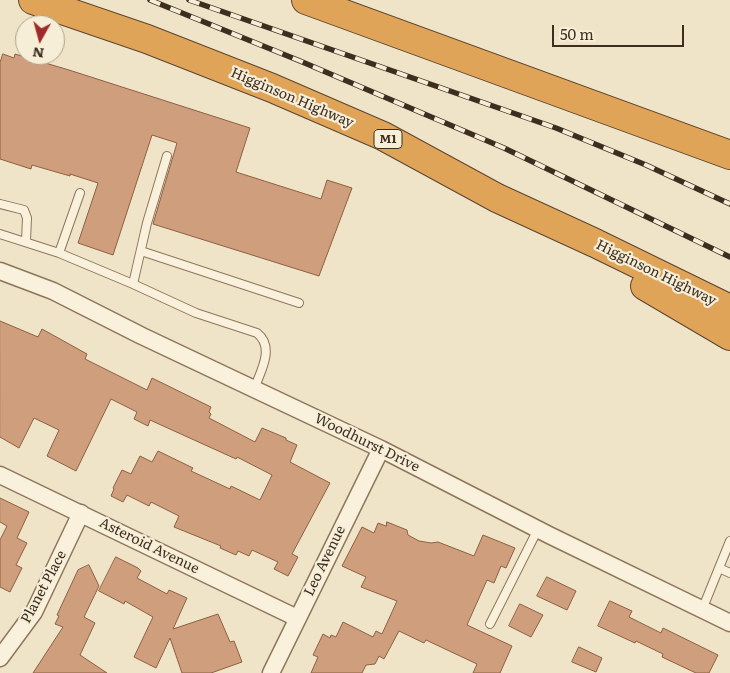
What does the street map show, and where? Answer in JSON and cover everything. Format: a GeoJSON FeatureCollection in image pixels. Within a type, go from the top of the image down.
{"type":"FeatureCollection","features":[{"type":"Feature","properties":{"kind":"highway","name":"Higginson Highway"},"geometry":{"type":"LineString","coordinates":[[32,0],[147,39],[272,88],[382,136],[497,198],[596,243],[730,309]]}},
{"type":"Feature","properties":{"kind":"highway"},"geometry":{"type":"LineString","coordinates":[[306,0],[730,155]]}},
{"type":"Feature","properties":{"kind":"highway"},"geometry":{"type":"LineString","coordinates":[[497,198],[730,336]]}},
{"type":"Feature","properties":{"kind":"street","name":"Woodhurst Drive"},"geometry":{"type":"LineString","coordinates":[[0,271],[53,291],[142,336],[380,449],[730,623]]}},
{"type":"Feature","properties":{"kind":"street","name":"Leo Avenue"},"geometry":{"type":"LineString","coordinates":[[271,673],[380,449]]}},
{"type":"Feature","properties":{"kind":"street","name":"Asteroid Avenue"},"geometry":{"type":"LineString","coordinates":[[0,475],[297,618]]}},
{"type":"Feature","properties":{"kind":"street","name":"Planet Place"},"geometry":{"type":"LineString","coordinates":[[0,658],[34,612],[81,513]]}},
{"type":"Feature","properties":{"kind":"lane"},"geometry":{"type":"LineString","coordinates":[[133,284],[147,222],[167,156]]}},
{"type":"Feature","properties":{"kind":"lane"},"geometry":{"type":"LineString","coordinates":[[59,253],[80,193]]}},
{"type":"Feature","properties":{"kind":"lane"},"geometry":{"type":"LineString","coordinates":[[0,204],[24,210],[27,218],[26,241]]}},
{"type":"Feature","properties":{"kind":"lane"},"geometry":{"type":"LineString","coordinates":[[0,234],[59,253],[196,313],[257,333],[263,338],[267,348],[254,388]]}},
{"type":"Feature","properties":{"kind":"lane"},"geometry":{"type":"LineString","coordinates":[[141,251],[299,303]]}},
{"type":"Feature","properties":{"kind":"lane"},"geometry":{"type":"LineString","coordinates":[[490,624],[538,529]]}},
{"type":"Feature","properties":{"kind":"lane"},"geometry":{"type":"LineString","coordinates":[[702,610],[730,542]]}},
{"type":"Feature","properties":{"kind":"lane"},"geometry":{"type":"LineString","coordinates":[[719,568],[730,572]]}},
{"type":"Feature","properties":{"kind":"building"},"geometry":{"type":"Polygon","coordinates":[[[3,54],[14,58],[15,54],[15,65],[52,65],[250,128],[236,172],[321,199],[327,180],[352,188],[319,276],[153,224],[177,143],[152,135],[113,255],[78,243],[98,183],[32,165],[31,169],[0,159],[0,63],[3,54]]]}},
{"type":"Feature","properties":{"kind":"building"},"geometry":{"type":"Polygon","coordinates":[[[0,321],[38,337],[42,329],[87,354],[85,359],[147,390],[152,378],[211,407],[209,418],[255,442],[262,428],[297,445],[290,462],[330,483],[292,554],[298,557],[288,576],[274,569],[278,562],[252,550],[249,556],[238,551],[236,555],[220,548],[221,546],[174,527],[179,516],[151,502],[149,506],[127,495],[123,502],[111,496],[122,470],[131,474],[140,456],[152,462],[158,451],[193,468],[191,471],[230,489],[231,486],[260,500],[272,475],[237,457],[236,459],[150,420],[148,426],[134,419],[137,412],[111,399],[76,471],[47,456],[59,430],[34,418],[19,448],[0,437],[0,321]]]}},
{"type":"Feature","properties":{"kind":"building"},"geometry":{"type":"Polygon","coordinates":[[[0,498],[29,512],[17,538],[27,543],[16,565],[22,568],[10,592],[0,587],[0,540],[7,526],[0,522],[0,498]]]}},
{"type":"Feature","properties":{"kind":"building"},"geometry":{"type":"Polygon","coordinates":[[[387,522],[407,530],[408,535],[419,541],[438,542],[474,556],[483,535],[515,548],[506,568],[501,566],[494,583],[487,580],[467,625],[512,646],[500,673],[473,673],[477,664],[426,640],[424,643],[399,631],[384,659],[379,656],[375,664],[366,665],[362,673],[311,673],[318,657],[313,655],[323,634],[330,638],[331,635],[336,637],[343,622],[373,637],[376,631],[382,634],[397,601],[361,587],[366,577],[342,566],[362,527],[374,533],[378,523],[386,526],[387,522]]]}},
{"type":"Feature","properties":{"kind":"building"},"geometry":{"type":"Polygon","coordinates":[[[116,557],[141,571],[137,578],[167,594],[169,590],[187,598],[173,629],[218,614],[230,642],[234,641],[242,662],[211,673],[182,673],[170,638],[156,668],[134,657],[153,617],[125,601],[124,604],[99,591],[116,557]]]}},
{"type":"Feature","properties":{"kind":"building"},"geometry":{"type":"Polygon","coordinates":[[[89,565],[99,586],[84,617],[95,623],[80,655],[107,673],[33,673],[63,627],[55,624],[59,616],[57,615],[78,570],[89,565]]]}},
{"type":"Feature","properties":{"kind":"building"},"geometry":{"type":"Polygon","coordinates":[[[547,577],[576,591],[567,610],[537,596],[547,577]]]}},
{"type":"Feature","properties":{"kind":"building"},"geometry":{"type":"Polygon","coordinates":[[[610,601],[632,611],[629,617],[661,633],[663,628],[718,655],[709,673],[696,673],[662,657],[663,654],[636,641],[635,643],[598,626],[610,601]]]}},
{"type":"Feature","properties":{"kind":"building"},"geometry":{"type":"Polygon","coordinates":[[[520,604],[543,615],[531,637],[509,626],[520,604]]]}},
{"type":"Feature","properties":{"kind":"building"},"geometry":{"type":"Polygon","coordinates":[[[579,647],[602,658],[596,672],[572,662],[579,647]]]}},
{"type":"Feature","properties":{"kind":"railway"},"geometry":{"type":"LineString","coordinates":[[150,0],[300,61],[504,148],[730,257]]}},
{"type":"Feature","properties":{"kind":"railway"},"geometry":{"type":"LineString","coordinates":[[189,0],[556,128],[646,165],[730,204]]}}]}
